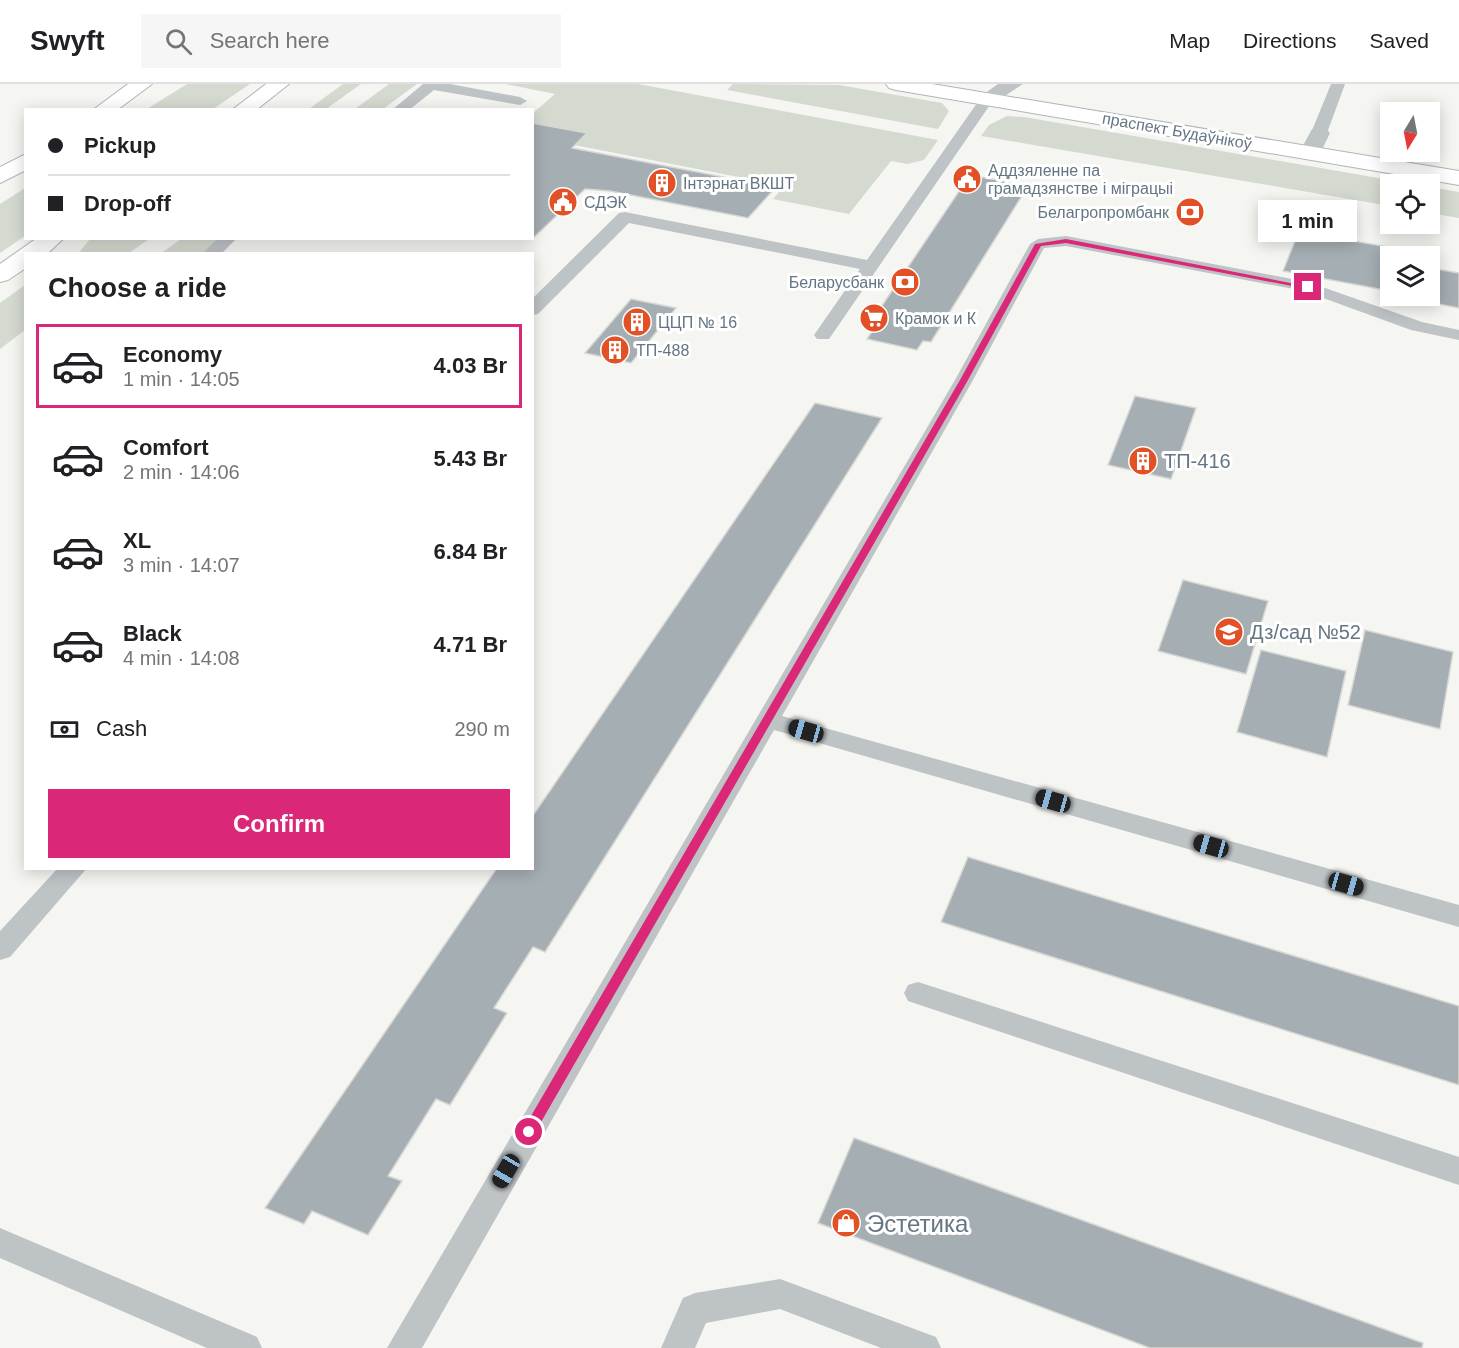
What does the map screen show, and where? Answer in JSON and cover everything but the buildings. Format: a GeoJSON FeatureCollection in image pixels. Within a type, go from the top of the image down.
{"type":"FeatureCollection","features":[{"type":"Feature","properties":{"kind":"main road"},"geometry":{"type":"LineString","coordinates":[[106,108],[142,84]]}},
{"type":"Feature","properties":{"kind":"main road"},"geometry":{"type":"LineString","coordinates":[[245,108],[279,84]]}},
{"type":"Feature","properties":{"kind":"main road","name":"праспект Будаўнікоў"},"geometry":{"type":"LineString","coordinates":[[896,84],[1459,178]]}},
{"type":"Feature","properties":{"kind":"main road"},"geometry":{"type":"LineString","coordinates":[[1295,129],[1329,134]]}},
{"type":"Feature","properties":{"kind":"main road"},"geometry":{"type":"LineString","coordinates":[[0,176],[24,161]]}},
{"type":"Feature","properties":{"kind":"main road"},"geometry":{"type":"LineString","coordinates":[[35,252],[50,240]]}},
{"type":"Feature","properties":{"kind":"main road"},"geometry":{"type":"LineString","coordinates":[[0,275],[24,259]]}},
{"type":"Feature","properties":{"kind":"street"},"geometry":{"type":"LineString","coordinates":[[987,99],[1013,84]]}},
{"type":"Feature","properties":{"kind":"street"},"geometry":{"type":"LineString","coordinates":[[1310,153],[1329,134]]}},
{"type":"Feature","properties":{"kind":"lane"},"geometry":{"type":"LineString","coordinates":[[1329,134],[1338,84]]}},
{"type":"Feature","properties":{"kind":"lane"},"geometry":{"type":"LineString","coordinates":[[402,108],[431,85],[520,101]]}},
{"type":"Feature","properties":{"kind":"lane"},"geometry":{"type":"LineString","coordinates":[[823,335],[987,99]]}},
{"type":"Feature","properties":{"kind":"lane"},"geometry":{"type":"LineString","coordinates":[[534,308],[625,217],[871,266]]}},
{"type":"Feature","properties":{"kind":"lane"},"geometry":{"type":"LineString","coordinates":[[212,252],[227,240]]}},
{"type":"Feature","properties":{"kind":"lane"},"geometry":{"type":"LineString","coordinates":[[404,1348],[970,370],[1038,244],[1066,241],[1308,287],[1417,326],[1459,334]]}},
{"type":"Feature","properties":{"kind":"lane"},"geometry":{"type":"LineString","coordinates":[[767,720],[1459,916]]}},
{"type":"Feature","properties":{"kind":"lane"},"geometry":{"type":"LineString","coordinates":[[0,949],[72,870]]}},
{"type":"Feature","properties":{"kind":"lane"},"geometry":{"type":"LineString","coordinates":[[918,993],[1459,1171]]}},
{"type":"Feature","properties":{"kind":"lane"},"geometry":{"type":"LineString","coordinates":[[0,1243],[245,1348]]}},
{"type":"Feature","properties":{"kind":"lane"},"geometry":{"type":"LineString","coordinates":[[678,1348],[695,1309],[780,1294],[924,1348]]}},
{"type":"Feature","properties":{"kind":"shaded area"},"geometry":{"type":"Polygon","coordinates":[[[187,84],[250,84],[214,108],[149,108],[187,84]]]}},
{"type":"Feature","properties":{"kind":"shaded area"},"geometry":{"type":"Polygon","coordinates":[[[343,84],[361,84],[327,108],[310,108],[343,84]]]}},
{"type":"Feature","properties":{"kind":"shaded area"},"geometry":{"type":"Polygon","coordinates":[[[389,84],[417,84],[384,108],[356,108],[389,84]]]}},
{"type":"Feature","properties":{"kind":"shaded area"},"geometry":{"type":"Polygon","coordinates":[[[505,84],[638,84],[938,140],[924,160],[907,164],[891,161],[849,214],[773,199],[784,186],[534,137],[534,112],[555,94],[505,84]]]}},
{"type":"Feature","properties":{"kind":"shaded area"},"geometry":{"type":"Polygon","coordinates":[[[733,84],[839,85],[942,103],[949,111],[938,129],[727,90],[733,84]]]}},
{"type":"Feature","properties":{"kind":"shaded area"},"geometry":{"type":"Polygon","coordinates":[[[1007,116],[1024,117],[1380,178],[1380,204],[981,136],[989,125],[1007,116]]]}},
{"type":"Feature","properties":{"kind":"shaded area"},"geometry":{"type":"Polygon","coordinates":[[[24,189],[24,237],[0,253],[0,204],[24,189]]]}},
{"type":"Feature","properties":{"kind":"shaded area"},"geometry":{"type":"Polygon","coordinates":[[[1440,189],[1459,192],[1459,218],[1440,215],[1440,189]]]}},
{"type":"Feature","properties":{"kind":"shaded area"},"geometry":{"type":"Polygon","coordinates":[[[89,240],[148,240],[130,252],[80,251],[89,240]]]}},
{"type":"Feature","properties":{"kind":"shaded area"},"geometry":{"type":"Polygon","coordinates":[[[180,240],[224,240],[207,252],[163,252],[180,240]]]}},
{"type":"Feature","properties":{"kind":"shaded area"},"geometry":{"type":"Polygon","coordinates":[[[24,286],[24,331],[0,349],[0,303],[24,286]]]}},
{"type":"Feature","properties":{"kind":"place","name":"Аддзяленне па грамадзянстве і міграцыі"},"geometry":{"type":"Point","coordinates":[967,179]}},
{"type":"Feature","properties":{"kind":"place","name":"Інтэрнат ВКШТ"},"geometry":{"type":"Point","coordinates":[662,183]}},
{"type":"Feature","properties":{"kind":"place","name":"СДЭК"},"geometry":{"type":"Point","coordinates":[563,202]}},
{"type":"Feature","properties":{"kind":"place","name":"Белагропромбанк"},"geometry":{"type":"Point","coordinates":[1190,212]}},
{"type":"Feature","properties":{"kind":"place","name":"Беларусбанк"},"geometry":{"type":"Point","coordinates":[905,282]}},
{"type":"Feature","properties":{"kind":"place","name":"Крамок и К"},"geometry":{"type":"Point","coordinates":[874,318]}},
{"type":"Feature","properties":{"kind":"place","name":"ЦЦП № 16"},"geometry":{"type":"Point","coordinates":[637,322]}},
{"type":"Feature","properties":{"kind":"place","name":"ТП-488"},"geometry":{"type":"Point","coordinates":[615,350]}},
{"type":"Feature","properties":{"kind":"place","name":"ТП-416"},"geometry":{"type":"Point","coordinates":[1143,461]}},
{"type":"Feature","properties":{"kind":"place","name":"Дз/сад №52"},"geometry":{"type":"Point","coordinates":[1229,632]}},
{"type":"Feature","properties":{"kind":"place","name":"Эстетика"},"geometry":{"type":"Point","coordinates":[846,1223]}},
{"type":"Feature","properties":{"kind":"route"},"geometry":{"type":"LineString","coordinates":[[529,1132],[964,380],[1038,244],[1066,241],[1308,287]]}}]}
